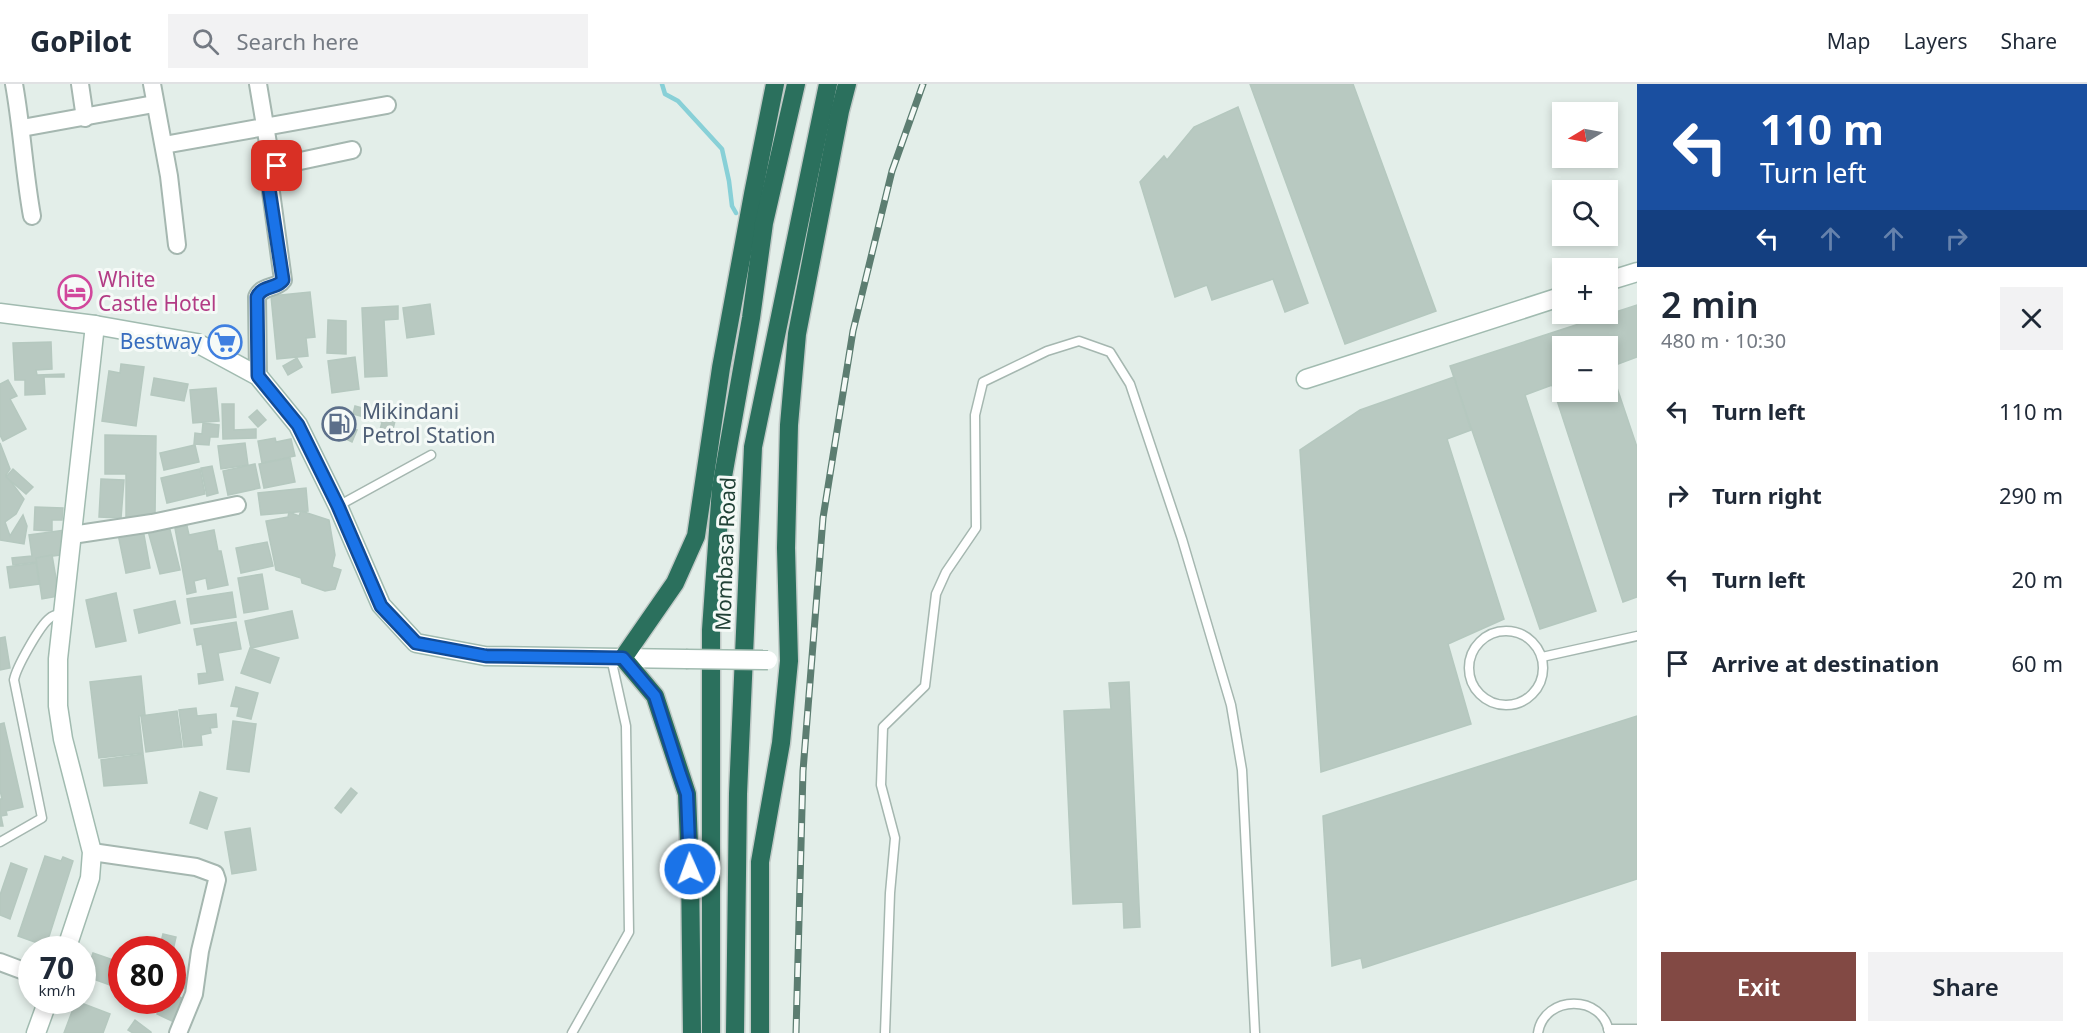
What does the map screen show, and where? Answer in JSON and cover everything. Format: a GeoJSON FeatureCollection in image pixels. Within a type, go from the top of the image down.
{"type":"FeatureCollection","features":[{"type":"Feature","properties":{"kind":"highway"},"geometry":{"type":"LineString","coordinates":[[692,1033],[687,794],[655,696],[617,658],[675,583],[696,536],[721,368],[775,84]]}},
{"type":"Feature","properties":{"kind":"highway","name":"Mombasa Road"},"geometry":{"type":"LineString","coordinates":[[711,1033],[711,630],[721,488],[751,318],[764,223],[796,84]]}},
{"type":"Feature","properties":{"kind":"highway","name":"Mombasa Road"},"geometry":{"type":"LineString","coordinates":[[735,1033],[738,794],[753,447],[828,84]]}},
{"type":"Feature","properties":{"kind":"highway"},"geometry":{"type":"LineString","coordinates":[[760,1033],[760,862],[781,743],[789,661],[786,548],[788,436],[797,333],[847,84]]}},
{"type":"Feature","properties":{"kind":"street"},"geometry":{"type":"LineString","coordinates":[[14,84],[22,128],[27,191],[32,216]]}},
{"type":"Feature","properties":{"kind":"street"},"geometry":{"type":"LineString","coordinates":[[80,84],[85,118]]}},
{"type":"Feature","properties":{"kind":"street"},"geometry":{"type":"LineString","coordinates":[[152,84],[169,176],[177,245]]}},
{"type":"Feature","properties":{"kind":"street"},"geometry":{"type":"LineString","coordinates":[[258,84],[272,167]]}},
{"type":"Feature","properties":{"kind":"street"},"geometry":{"type":"LineString","coordinates":[[22,128],[154,104]]}},
{"type":"Feature","properties":{"kind":"street"},"geometry":{"type":"LineString","coordinates":[[164,145],[387,105]]}},
{"type":"Feature","properties":{"kind":"street"},"geometry":{"type":"LineString","coordinates":[[258,376],[257,297],[262,290],[281,284],[283,280],[268,170],[272,167],[352,150]]}},
{"type":"Feature","properties":{"kind":"street"},"geometry":{"type":"LineString","coordinates":[[1618,278],[1637,272]]}},
{"type":"Feature","properties":{"kind":"street"},"geometry":{"type":"LineString","coordinates":[[1306,379],[1552,300]]}},
{"type":"Feature","properties":{"kind":"street"},"geometry":{"type":"LineString","coordinates":[[0,313],[95,325],[197,343],[258,376],[298,425],[338,506],[381,606],[416,643],[486,656],[789,661]]}},
{"type":"Feature","properties":{"kind":"street"},"geometry":{"type":"LineString","coordinates":[[71,936],[90,878],[92,852],[66,750],[58,706],[58,658],[95,325]]}},
{"type":"Feature","properties":{"kind":"street"},"geometry":{"type":"LineString","coordinates":[[72,535],[152,523],[237,505]]}},
{"type":"Feature","properties":{"kind":"street"},"geometry":{"type":"LineString","coordinates":[[92,852],[196,867],[215,874],[217,880],[200,951],[194,994],[178,1033]]}},
{"type":"Feature","properties":{"kind":"street"},"geometry":{"type":"LineString","coordinates":[[0,962],[18,969]]}},
{"type":"Feature","properties":{"kind":"street"},"geometry":{"type":"LineString","coordinates":[[36,1033],[43,1014]]}},
{"type":"Feature","properties":{"kind":"lane"},"geometry":{"type":"LineString","coordinates":[[885,1033],[890,893],[895,838],[881,785],[883,727],[925,686],[936,594],[946,572],[976,528],[975,415],[983,382],[1047,351],[1079,341],[1110,352],[1130,384],[1182,539],[1231,705],[1242,770],[1255,1033]]}},
{"type":"Feature","properties":{"kind":"lane"},"geometry":{"type":"LineString","coordinates":[[338,506],[431,455]]}},
{"type":"Feature","properties":{"kind":"lane"},"geometry":{"type":"LineString","coordinates":[[0,842],[42,819],[14,680],[15,672],[50,617],[63,613]]}},
{"type":"Feature","properties":{"kind":"lane"},"geometry":{"type":"LineString","coordinates":[[1496,631],[1518,632],[1529,638],[1542,657],[1543,670],[1540,682],[1531,696],[1520,703],[1507,706],[1494,704],[1474,689],[1469,677],[1469,658],[1475,646],[1484,637],[1496,631]]}},
{"type":"Feature","properties":{"kind":"lane"},"geometry":{"type":"LineString","coordinates":[[1542,657],[1637,636]]}},
{"type":"Feature","properties":{"kind":"lane"},"geometry":{"type":"LineString","coordinates":[[572,1033],[629,932],[626,726],[617,658]]}},
{"type":"Feature","properties":{"kind":"lane"},"geometry":{"type":"LineString","coordinates":[[1538,1033],[1544,1018],[1552,1010],[1563,1004],[1579,1003],[1591,1007],[1602,1017],[1609,1031],[1637,1029]]}},
{"type":"Feature","properties":{"kind":"building"},"geometry":{"type":"Polygon","coordinates":[[[1250,84],[1353,84],[1436,311],[1345,344],[1250,84]]]}},
{"type":"Feature","properties":{"kind":"building"},"geometry":{"type":"Polygon","coordinates":[[[1238,107],[1308,303],[1285,312],[1273,279],[1212,300],[1207,285],[1175,297],[1140,182],[1164,156],[1167,160],[1194,127],[1238,107]]]}},
{"type":"Feature","properties":{"kind":"building"},"geometry":{"type":"Polygon","coordinates":[[[310,292],[315,337],[306,338],[308,356],[277,359],[271,296],[310,292]]]}},
{"type":"Feature","properties":{"kind":"building"},"geometry":{"type":"Polygon","coordinates":[[[430,304],[434,334],[407,338],[403,308],[430,304]]]}},
{"type":"Feature","properties":{"kind":"building"},"geometry":{"type":"Polygon","coordinates":[[[1637,305],[1637,357],[1618,364],[1618,336],[1552,336],[1552,385],[1525,395],[1596,611],[1540,629],[1450,366],[1579,324],[1618,324],[1618,311],[1637,305]]]}},
{"type":"Feature","properties":{"kind":"building"},"geometry":{"type":"Polygon","coordinates":[[[398,306],[398,319],[384,320],[387,376],[365,377],[362,308],[398,306]]]}},
{"type":"Feature","properties":{"kind":"building"},"geometry":{"type":"Polygon","coordinates":[[[328,320],[346,321],[346,354],[327,353],[328,320]]]}},
{"type":"Feature","properties":{"kind":"building"},"geometry":{"type":"Polygon","coordinates":[[[51,342],[52,369],[36,370],[37,375],[64,374],[64,377],[44,377],[45,394],[25,395],[25,380],[15,380],[13,343],[51,342]]]}},
{"type":"Feature","properties":{"kind":"building"},"geometry":{"type":"Polygon","coordinates":[[[355,357],[359,389],[332,393],[328,361],[355,357]]]}},
{"type":"Feature","properties":{"kind":"building"},"geometry":{"type":"Polygon","coordinates":[[[297,358],[302,367],[288,375],[283,366],[297,358]]]}},
{"type":"Feature","properties":{"kind":"building"},"geometry":{"type":"Polygon","coordinates":[[[121,364],[144,367],[136,426],[102,421],[109,371],[120,373],[121,364]]]}},
{"type":"Feature","properties":{"kind":"building"},"geometry":{"type":"Polygon","coordinates":[[[1454,377],[1471,430],[1447,439],[1504,619],[1448,644],[1471,724],[1321,772],[1300,450],[1360,410],[1454,377]]]}},
{"type":"Feature","properties":{"kind":"building"},"geometry":{"type":"Polygon","coordinates":[[[154,378],[188,384],[184,401],[151,395],[154,378]]]}},
{"type":"Feature","properties":{"kind":"building"},"geometry":{"type":"Polygon","coordinates":[[[8,380],[17,396],[10,399],[26,429],[3,441],[0,435],[0,384],[8,380]]]}},
{"type":"Feature","properties":{"kind":"building"},"geometry":{"type":"Polygon","coordinates":[[[216,388],[219,421],[193,423],[190,390],[216,388]]]}},
{"type":"Feature","properties":{"kind":"building"},"geometry":{"type":"Polygon","coordinates":[[[1618,391],[1637,447],[1637,597],[1623,602],[1558,402],[1618,402],[1618,391]]]}},
{"type":"Feature","properties":{"kind":"building"},"geometry":{"type":"Polygon","coordinates":[[[222,404],[234,404],[234,430],[256,429],[256,438],[223,439],[222,404]]]}},
{"type":"Feature","properties":{"kind":"building"},"geometry":{"type":"Polygon","coordinates":[[[355,406],[396,417],[392,433],[380,430],[382,422],[353,414],[355,406]]]}},
{"type":"Feature","properties":{"kind":"building"},"geometry":{"type":"Polygon","coordinates":[[[257,410],[266,420],[258,427],[249,417],[257,410]]]}},
{"type":"Feature","properties":{"kind":"building"},"geometry":{"type":"Polygon","coordinates":[[[203,423],[219,425],[218,437],[210,437],[209,445],[194,444],[195,433],[202,434],[203,423]]]}},
{"type":"Feature","properties":{"kind":"building"},"geometry":{"type":"Polygon","coordinates":[[[341,423],[357,430],[352,442],[336,434],[341,423]]]}},
{"type":"Feature","properties":{"kind":"building"},"geometry":{"type":"Polygon","coordinates":[[[105,435],[156,436],[155,516],[126,521],[126,474],[105,474],[105,435]]]}},
{"type":"Feature","properties":{"kind":"building"},"geometry":{"type":"Polygon","coordinates":[[[275,438],[276,442],[291,439],[295,456],[262,463],[258,441],[275,438]]]}},
{"type":"Feature","properties":{"kind":"building"},"geometry":{"type":"Polygon","coordinates":[[[0,443],[10,469],[6,475],[24,499],[16,514],[5,522],[10,536],[23,515],[27,526],[24,544],[0,540],[0,443]]]}},
{"type":"Feature","properties":{"kind":"building"},"geometry":{"type":"Polygon","coordinates":[[[245,443],[248,465],[221,469],[218,446],[245,443]]]}},
{"type":"Feature","properties":{"kind":"building"},"geometry":{"type":"Polygon","coordinates":[[[195,445],[199,462],[164,470],[160,453],[195,445]]]}},
{"type":"Feature","properties":{"kind":"building"},"geometry":{"type":"Polygon","coordinates":[[[290,458],[295,482],[264,488],[259,464],[290,458]]]}},
{"type":"Feature","properties":{"kind":"building"},"geometry":{"type":"Polygon","coordinates":[[[255,464],[260,488],[228,495],[223,471],[255,464]]]}},
{"type":"Feature","properties":{"kind":"building"},"geometry":{"type":"Polygon","coordinates":[[[212,466],[218,493],[207,496],[201,468],[212,466]]]}},
{"type":"Feature","properties":{"kind":"building"},"geometry":{"type":"Polygon","coordinates":[[[13,469],[33,487],[26,494],[6,477],[13,469]]]}},
{"type":"Feature","properties":{"kind":"building"},"geometry":{"type":"Polygon","coordinates":[[[200,469],[205,494],[167,503],[161,478],[200,469]]]}},
{"type":"Feature","properties":{"kind":"building"},"geometry":{"type":"Polygon","coordinates":[[[101,479],[124,480],[121,518],[99,517],[101,479]]]}},
{"type":"Feature","properties":{"kind":"building"},"geometry":{"type":"Polygon","coordinates":[[[306,488],[308,511],[261,515],[258,493],[306,488]]]}},
{"type":"Feature","properties":{"kind":"building"},"geometry":{"type":"Polygon","coordinates":[[[35,507],[63,508],[62,520],[52,520],[52,531],[34,530],[35,507]]]}},
{"type":"Feature","properties":{"kind":"building"},"geometry":{"type":"Polygon","coordinates":[[[301,511],[329,520],[335,555],[332,567],[341,570],[335,589],[325,591],[302,583],[301,578],[276,570],[266,521],[288,517],[289,512],[299,516],[301,511]]]}},
{"type":"Feature","properties":{"kind":"building"},"geometry":{"type":"Polygon","coordinates":[[[142,524],[150,568],[126,573],[117,529],[142,524]]]}},
{"type":"Feature","properties":{"kind":"building"},"geometry":{"type":"Polygon","coordinates":[[[169,526],[180,570],[160,574],[148,531],[169,526]]]}},
{"type":"Feature","properties":{"kind":"building"},"geometry":{"type":"Polygon","coordinates":[[[187,526],[189,535],[214,530],[228,585],[208,589],[206,578],[194,581],[196,592],[187,594],[175,528],[187,526]]]}},
{"type":"Feature","properties":{"kind":"building"},"geometry":{"type":"Polygon","coordinates":[[[65,530],[68,554],[37,558],[37,562],[13,565],[12,558],[32,556],[29,535],[65,530]]]}},
{"type":"Feature","properties":{"kind":"building"},"geometry":{"type":"Polygon","coordinates":[[[267,542],[273,566],[241,573],[236,548],[267,542]]]}},
{"type":"Feature","properties":{"kind":"building"},"geometry":{"type":"Polygon","coordinates":[[[52,555],[59,596],[42,599],[36,558],[52,555]]]}},
{"type":"Feature","properties":{"kind":"building"},"geometry":{"type":"Polygon","coordinates":[[[36,563],[39,584],[10,588],[7,567],[36,563]]]}},
{"type":"Feature","properties":{"kind":"building"},"geometry":{"type":"Polygon","coordinates":[[[262,574],[268,609],[244,613],[238,578],[262,574]]]}},
{"type":"Feature","properties":{"kind":"building"},"geometry":{"type":"Polygon","coordinates":[[[232,592],[236,617],[191,624],[187,599],[232,592]]]}},
{"type":"Feature","properties":{"kind":"building"},"geometry":{"type":"Polygon","coordinates":[[[116,593],[126,641],[96,647],[86,600],[116,593]]]}},
{"type":"Feature","properties":{"kind":"building"},"geometry":{"type":"Polygon","coordinates":[[[175,601],[180,623],[139,633],[134,610],[175,601]]]}},
{"type":"Feature","properties":{"kind":"building"},"geometry":{"type":"Polygon","coordinates":[[[292,611],[298,638],[251,648],[245,621],[292,611]]]}},
{"type":"Feature","properties":{"kind":"building"},"geometry":{"type":"Polygon","coordinates":[[[236,622],[241,649],[218,653],[223,680],[199,684],[198,674],[207,673],[202,644],[197,645],[194,629],[236,622]]]}},
{"type":"Feature","properties":{"kind":"building"},"geometry":{"type":"Polygon","coordinates":[[[5,637],[10,668],[0,670],[0,638],[5,637]]]}},
{"type":"Feature","properties":{"kind":"building"},"geometry":{"type":"Polygon","coordinates":[[[250,648],[279,658],[270,683],[241,673],[250,648]]]}},
{"type":"Feature","properties":{"kind":"building"},"geometry":{"type":"Polygon","coordinates":[[[141,676],[145,715],[139,716],[143,753],[99,758],[90,682],[141,676]]]}},
{"type":"Feature","properties":{"kind":"building"},"geometry":{"type":"Polygon","coordinates":[[[1129,682],[1140,927],[1124,928],[1123,902],[1073,904],[1064,711],[1111,709],[1109,683],[1129,682]]]}},
{"type":"Feature","properties":{"kind":"building"},"geometry":{"type":"Polygon","coordinates":[[[236,687],[258,693],[251,719],[237,716],[239,707],[231,706],[236,687]]]}},
{"type":"Feature","properties":{"kind":"building"},"geometry":{"type":"Polygon","coordinates":[[[196,708],[197,716],[216,714],[217,727],[210,728],[211,733],[201,735],[202,745],[184,747],[179,710],[196,708]]]}},
{"type":"Feature","properties":{"kind":"building"},"geometry":{"type":"Polygon","coordinates":[[[177,711],[182,747],[146,752],[141,716],[177,711]]]}},
{"type":"Feature","properties":{"kind":"building"},"geometry":{"type":"Polygon","coordinates":[[[1637,716],[1637,879],[1363,968],[1361,958],[1332,966],[1323,816],[1637,716]]]}},
{"type":"Feature","properties":{"kind":"building"},"geometry":{"type":"Polygon","coordinates":[[[233,721],[256,724],[249,772],[227,769],[233,721]]]}},
{"type":"Feature","properties":{"kind":"building"},"geometry":{"type":"Polygon","coordinates":[[[4,723],[23,807],[6,811],[7,815],[1,816],[3,826],[0,826],[0,799],[2,799],[0,724],[4,723]]]}},
{"type":"Feature","properties":{"kind":"building"},"geometry":{"type":"Polygon","coordinates":[[[143,754],[147,783],[104,786],[101,760],[143,754]]]}},
{"type":"Feature","properties":{"kind":"building"},"geometry":{"type":"Polygon","coordinates":[[[351,788],[357,793],[341,813],[335,808],[351,788]]]}},
{"type":"Feature","properties":{"kind":"building"},"geometry":{"type":"Polygon","coordinates":[[[200,792],[217,798],[207,829],[190,823],[200,792]]]}},
{"type":"Feature","properties":{"kind":"building"},"geometry":{"type":"Polygon","coordinates":[[[250,828],[256,870],[232,874],[225,832],[250,828]]]}},
{"type":"Feature","properties":{"kind":"building"},"geometry":{"type":"Polygon","coordinates":[[[45,856],[61,861],[63,857],[73,861],[49,936],[18,936],[45,856]]]}},
{"type":"Feature","properties":{"kind":"building"},"geometry":{"type":"Polygon","coordinates":[[[11,863],[27,869],[10,919],[0,915],[0,895],[11,863]]]}},
{"type":"Feature","properties":{"kind":"building"},"geometry":{"type":"Polygon","coordinates":[[[96,954],[108,958],[108,984],[96,980],[96,954]]]}},
{"type":"Feature","properties":{"kind":"building"},"geometry":{"type":"Polygon","coordinates":[[[186,978],[191,979],[188,989],[186,988],[186,978]]]}},
{"type":"Feature","properties":{"kind":"building"},"geometry":{"type":"Polygon","coordinates":[[[96,1009],[110,1014],[103,1033],[64,1033],[71,1014],[96,1014],[96,1009]]]}},
{"type":"Feature","properties":{"kind":"building"},"geometry":{"type":"Polygon","coordinates":[[[157,1014],[177,1014],[174,1022],[157,1014]]]}},
{"type":"Feature","properties":{"kind":"building"},"geometry":{"type":"Polygon","coordinates":[[[135,1020],[151,1033],[133,1033],[128,1030],[135,1020]]]}},
{"type":"Feature","properties":{"kind":"waterway"},"geometry":{"type":"LineString","coordinates":[[662,84],[665,94],[678,101],[722,149],[732,206],[736,213]]}},
{"type":"Feature","properties":{"kind":"railway"},"geometry":{"type":"LineString","coordinates":[[796,1033],[803,771],[823,518],[853,331],[892,171],[923,84]]}},
{"type":"Feature","properties":{"kind":"place","name":"White Castle Hotel"},"geometry":{"type":"Point","coordinates":[75,292]}},
{"type":"Feature","properties":{"kind":"place","name":"Bestway"},"geometry":{"type":"Point","coordinates":[225,342]}},
{"type":"Feature","properties":{"kind":"place","name":"Mikindani Petrol Station"},"geometry":{"type":"Point","coordinates":[339,424]}},
{"type":"Feature","properties":{"kind":"route"},"geometry":{"type":"LineString","coordinates":[[277,166],[268,170],[267,175],[283,280],[281,284],[262,290],[257,297],[258,376],[298,425],[338,506],[381,606],[416,643],[486,656],[623,658],[655,696],[687,794],[690,869]]}}]}
